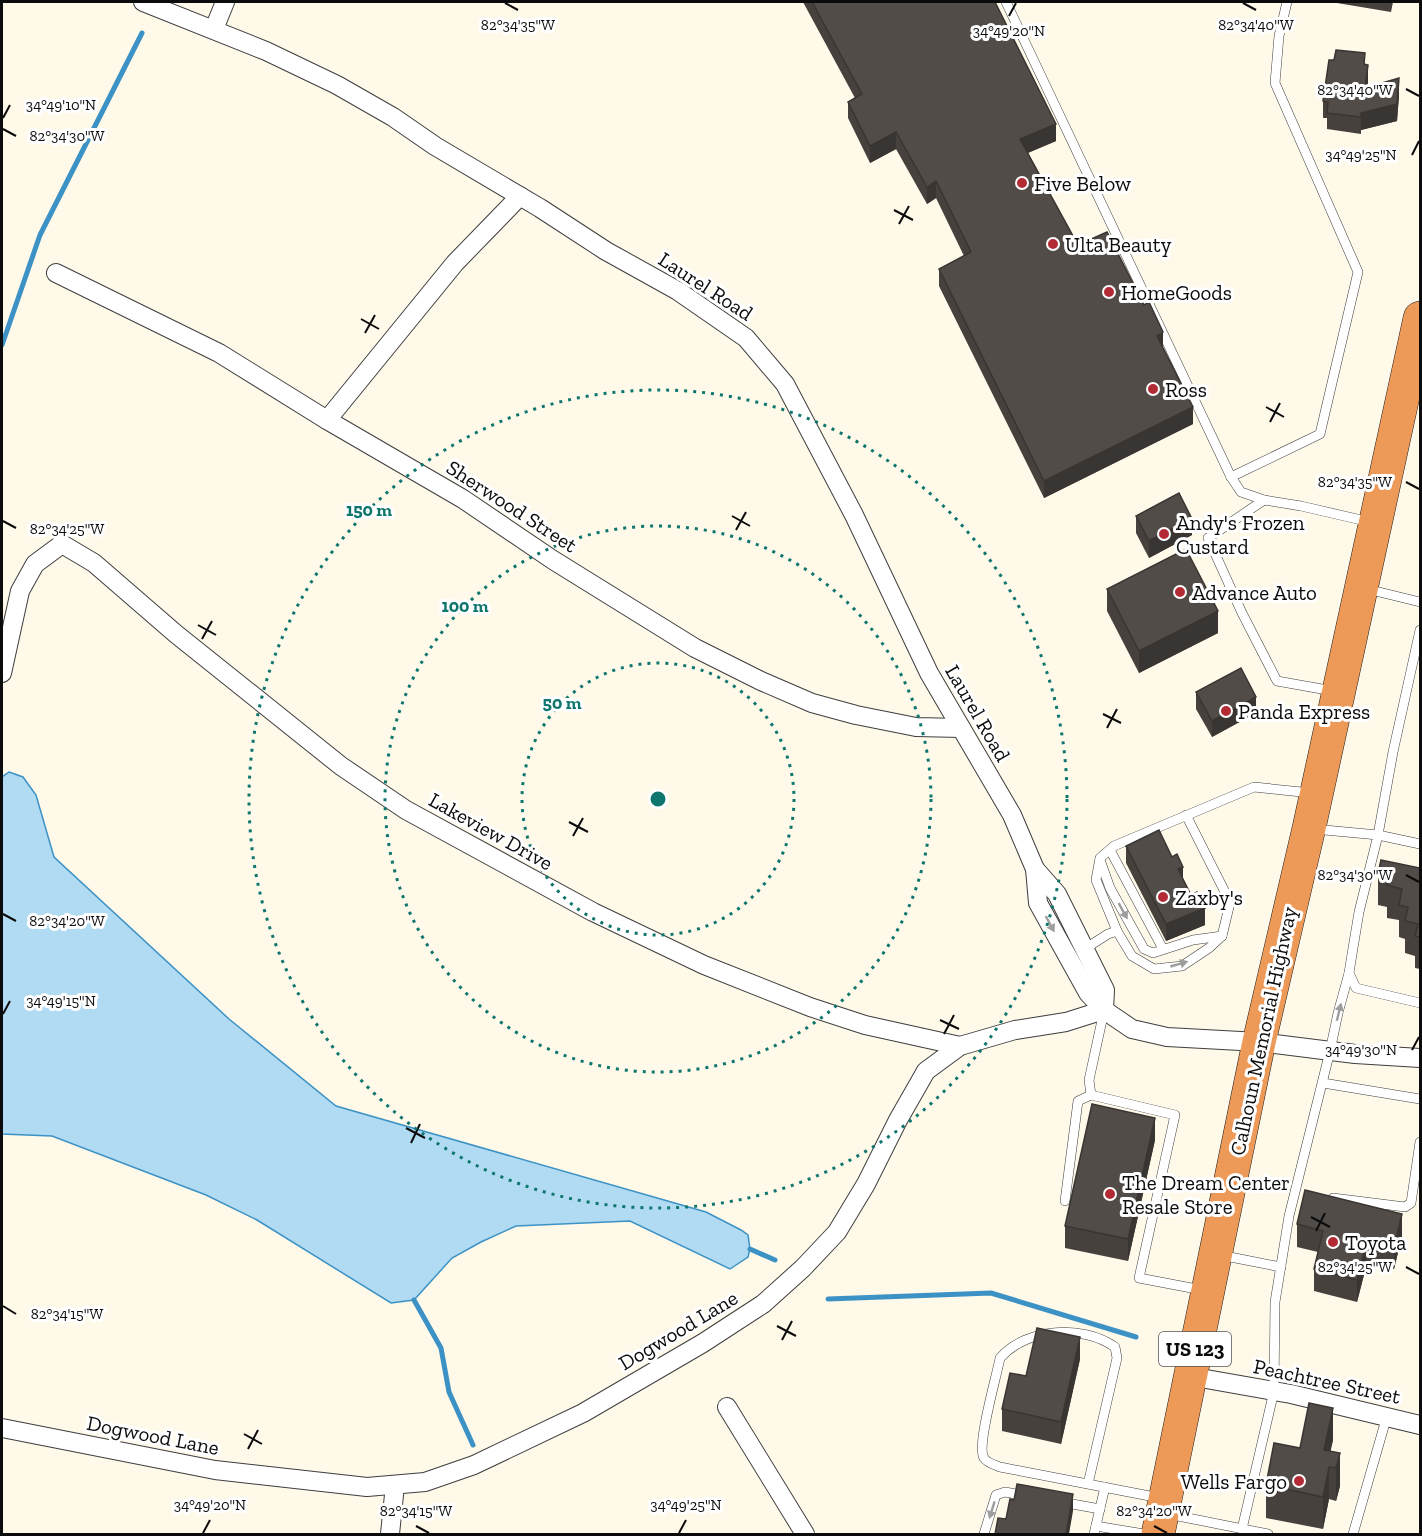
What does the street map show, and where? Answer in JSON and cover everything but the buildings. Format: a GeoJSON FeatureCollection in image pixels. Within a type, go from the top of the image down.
{"type":"FeatureCollection","features":[{"type":"Feature","properties":{"kind":"highway","name":"Calhoun Memorial Highway"},"geometry":{"type":"LineString","coordinates":[[1157,1520],[1259,1042],[1309,828],[1375,523],[1416,358],[1420,318]]}},
{"type":"Feature","properties":{"kind":"street","name":"Laurel Road"},"geometry":{"type":"LineString","coordinates":[[142,2],[214,29],[337,85],[393,117],[435,147],[520,196],[606,251],[678,291],[746,338],[785,384],[854,515],[929,673],[1012,815],[1035,869],[1038,903],[1088,993],[1104,1010]]}},
{"type":"Feature","properties":{"kind":"street"},"geometry":{"type":"LineString","coordinates":[[214,29],[225,2]]}},
{"type":"Feature","properties":{"kind":"street"},"geometry":{"type":"LineString","coordinates":[[327,420],[455,263],[520,196]]}},
{"type":"Feature","properties":{"kind":"street","name":"Sherwood Street"},"geometry":{"type":"LineString","coordinates":[[56,273],[219,353],[327,420],[463,499],[553,560],[695,648],[812,703],[916,727],[961,728]]}},
{"type":"Feature","properties":{"kind":"street","name":"Lakeview Drive"},"geometry":{"type":"LineString","coordinates":[[2,673],[20,591],[35,564],[62,544],[94,563],[176,634],[341,766],[406,810],[592,912],[704,965],[810,1007],[865,1025],[960,1046]]}},
{"type":"Feature","properties":{"kind":"street","name":"Laurel Road"},"geometry":{"type":"LineString","coordinates":[[1035,869],[1057,894],[1105,990],[1104,1010]]}},
{"type":"Feature","properties":{"kind":"street"},"geometry":{"type":"LineString","coordinates":[[1104,1010],[1132,1029],[1167,1037],[1259,1042],[1330,1051],[1420,1058]]}},
{"type":"Feature","properties":{"kind":"street","name":"Dogwood Lane"},"geometry":{"type":"LineString","coordinates":[[2,1428],[215,1470],[367,1487],[425,1482],[474,1465],[583,1413],[703,1343],[763,1304],[803,1268],[837,1232],[866,1184],[926,1071],[960,1046],[1015,1030],[1066,1022],[1104,1010]]}},
{"type":"Feature","properties":{"kind":"street","name":"Peachtree Street"},"geometry":{"type":"LineString","coordinates":[[1189,1376],[1274,1391],[1420,1425]]}},
{"type":"Feature","properties":{"kind":"street"},"geometry":{"type":"LineString","coordinates":[[727,1407],[804,1534]]}},
{"type":"Feature","properties":{"kind":"street"},"geometry":{"type":"LineString","coordinates":[[390,1534],[395,1485]]}},
{"type":"Feature","properties":{"kind":"lane"},"geometry":{"type":"LineString","coordinates":[[1006,2],[1231,477],[1241,492],[1264,500],[1375,523]]}},
{"type":"Feature","properties":{"kind":"lane"},"geometry":{"type":"LineString","coordinates":[[1231,477],[1320,434],[1358,272],[1275,83],[1279,36],[1287,2]]}},
{"type":"Feature","properties":{"kind":"lane"},"geometry":{"type":"LineString","coordinates":[[1264,500],[1208,538],[1242,613],[1277,681],[1338,692]]}},
{"type":"Feature","properties":{"kind":"lane"},"geometry":{"type":"LineString","coordinates":[[1361,588],[1420,602]]}},
{"type":"Feature","properties":{"kind":"lane"},"geometry":{"type":"LineString","coordinates":[[1242,1529],[1274,1391],[1275,1302],[1295,1193],[1349,973],[1359,912],[1378,835],[1393,752],[1420,630]]}},
{"type":"Feature","properties":{"kind":"lane"},"geometry":{"type":"LineString","coordinates":[[1186,815],[1226,894],[1229,907],[1222,936],[1209,948],[1182,966],[1154,969],[1132,956],[1118,931],[1096,880],[1100,858],[1114,846],[1174,819],[1254,787],[1316,793]]}},
{"type":"Feature","properties":{"kind":"lane"},"geometry":{"type":"LineString","coordinates":[[1309,828],[1378,835],[1420,844]]}},
{"type":"Feature","properties":{"kind":"lane"},"geometry":{"type":"LineString","coordinates":[[1110,850],[1162,949]]}},
{"type":"Feature","properties":{"kind":"lane"},"geometry":{"type":"LineString","coordinates":[[1100,858],[1110,888],[1144,949],[1154,953],[1193,940],[1222,936]]}},
{"type":"Feature","properties":{"kind":"lane"},"geometry":{"type":"LineString","coordinates":[[1083,950],[1108,934],[1118,931]]}},
{"type":"Feature","properties":{"kind":"lane"},"geometry":{"type":"LineString","coordinates":[[1349,973],[1356,987],[1420,1003]]}},
{"type":"Feature","properties":{"kind":"lane"},"geometry":{"type":"LineString","coordinates":[[1091,1095],[1089,1080],[1104,1010]]}},
{"type":"Feature","properties":{"kind":"lane"},"geometry":{"type":"LineString","coordinates":[[1323,1083],[1420,1100]]}},
{"type":"Feature","properties":{"kind":"lane"},"geometry":{"type":"LineString","coordinates":[[1065,1201],[1078,1101],[1091,1095],[1175,1115],[1139,1278],[1207,1291]]}},
{"type":"Feature","properties":{"kind":"lane"},"geometry":{"type":"LineString","coordinates":[[1328,1197],[1405,1207],[1411,1203],[1420,1142]]}},
{"type":"Feature","properties":{"kind":"lane"},"geometry":{"type":"LineString","coordinates":[[1295,1193],[1306,1195]]}},
{"type":"Feature","properties":{"kind":"lane"},"geometry":{"type":"LineString","coordinates":[[1215,1254],[1281,1267]]}},
{"type":"Feature","properties":{"kind":"lane"},"geometry":{"type":"LineString","coordinates":[[1088,1484],[1117,1358],[1115,1347],[1107,1341],[1070,1332],[1051,1332],[1008,1349],[1000,1358],[981,1449],[984,1457],[990,1463],[1000,1467],[1088,1484],[1105,1487],[1157,1520]]}},
{"type":"Feature","properties":{"kind":"lane"},"geometry":{"type":"LineString","coordinates":[[1353,1534],[1387,1416]]}},
{"type":"Feature","properties":{"kind":"lane"},"geometry":{"type":"LineString","coordinates":[[1105,1487],[1095,1530],[1157,1520],[1268,1534]]}},
{"type":"Feature","properties":{"kind":"lane"},"geometry":{"type":"LineString","coordinates":[[984,1534],[996,1495],[1005,1492],[1036,1497]]}},
{"type":"Feature","properties":{"kind":"lane"},"geometry":{"type":"LineString","coordinates":[[1047,1499],[1100,1509]]}},
{"type":"Feature","properties":{"kind":"water"},"geometry":{"type":"Polygon","coordinates":[[[9,772],[23,777],[36,795],[54,857],[229,1019],[336,1106],[706,1212],[748,1235],[750,1249],[748,1257],[730,1269],[630,1221],[516,1226],[452,1258],[414,1300],[391,1303],[257,1220],[206,1195],[52,1136],[2,1134],[2,777],[9,772]]]}},
{"type":"Feature","properties":{"kind":"waterway"},"geometry":{"type":"LineString","coordinates":[[2,345],[40,235],[142,33]]}},
{"type":"Feature","properties":{"kind":"waterway"},"geometry":{"type":"LineString","coordinates":[[750,1249],[775,1260]]}},
{"type":"Feature","properties":{"kind":"waterway"},"geometry":{"type":"LineString","coordinates":[[828,1299],[991,1293],[1136,1337]]}},
{"type":"Feature","properties":{"kind":"waterway"},"geometry":{"type":"LineString","coordinates":[[414,1300],[441,1348],[449,1392],[473,1445]]}},
{"type":"Feature","properties":{"kind":"place","name":"Five Below"},"geometry":{"type":"Point","coordinates":[1022,183]}},
{"type":"Feature","properties":{"kind":"place","name":"Ulta Beauty"},"geometry":{"type":"Point","coordinates":[1053,244]}},
{"type":"Feature","properties":{"kind":"place","name":"HomeGoods"},"geometry":{"type":"Point","coordinates":[1109,292]}},
{"type":"Feature","properties":{"kind":"place","name":"Ross"},"geometry":{"type":"Point","coordinates":[1153,389]}},
{"type":"Feature","properties":{"kind":"place","name":"Andy's Frozen Custard"},"geometry":{"type":"Point","coordinates":[1164,534]}},
{"type":"Feature","properties":{"kind":"place","name":"Advance Auto"},"geometry":{"type":"Point","coordinates":[1180,592]}},
{"type":"Feature","properties":{"kind":"place","name":"Panda Express"},"geometry":{"type":"Point","coordinates":[1226,711]}},
{"type":"Feature","properties":{"kind":"place","name":"Zaxby's"},"geometry":{"type":"Point","coordinates":[1163,897]}},
{"type":"Feature","properties":{"kind":"place","name":"The Dream Center Resale Store"},"geometry":{"type":"Point","coordinates":[1110,1194]}},
{"type":"Feature","properties":{"kind":"place","name":"Toyota"},"geometry":{"type":"Point","coordinates":[1333,1242]}},
{"type":"Feature","properties":{"kind":"place","name":"Wells Fargo"},"geometry":{"type":"Point","coordinates":[1299,1481]}}]}
